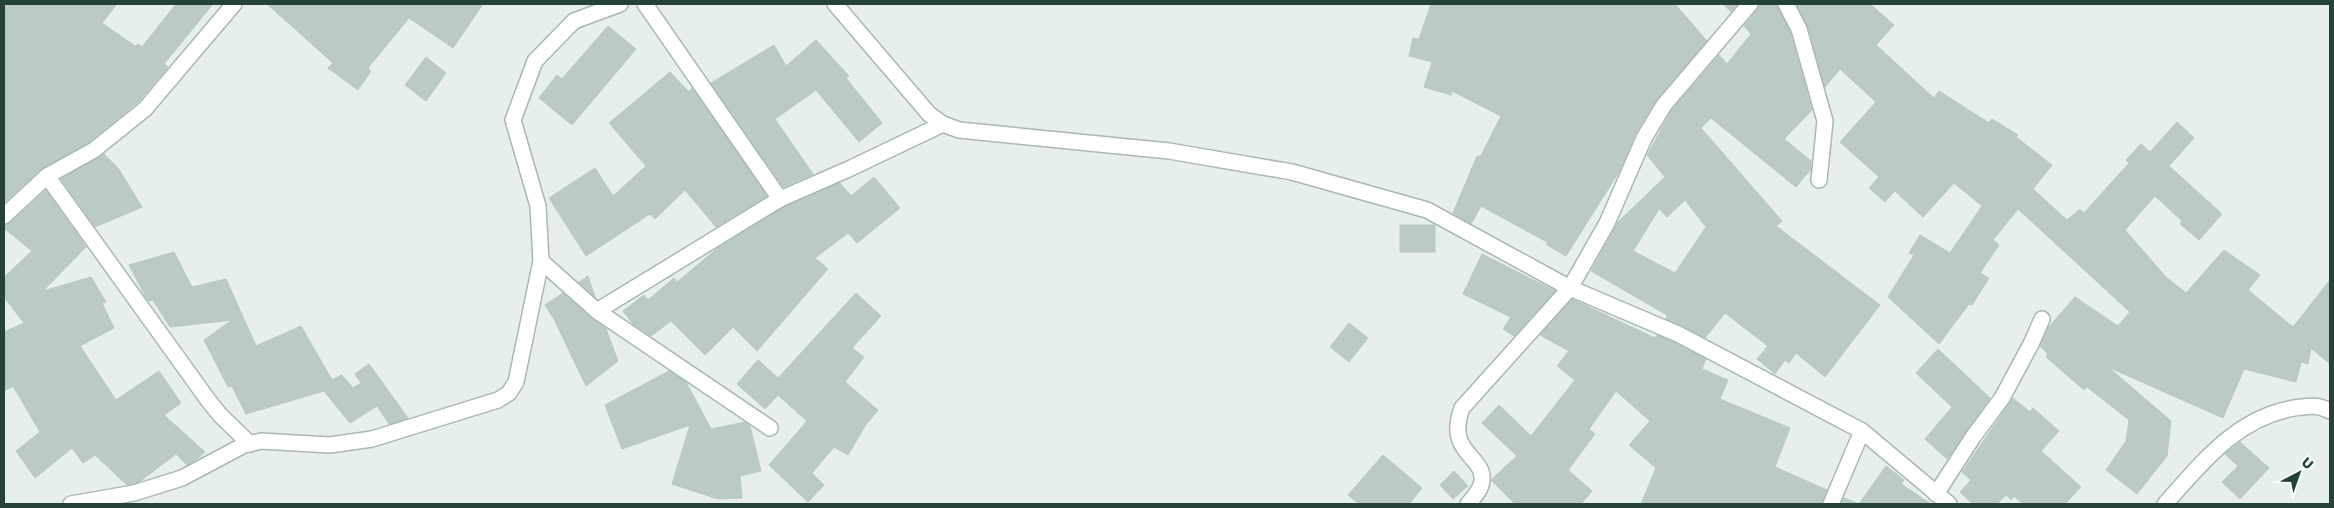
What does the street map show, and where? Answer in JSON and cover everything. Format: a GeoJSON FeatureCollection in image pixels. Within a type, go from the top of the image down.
{"type":"FeatureCollection","features":[{"type":"Feature","properties":{"kind":"street"},"geometry":{"type":"LineString","coordinates":[[4,216],[47,176],[94,150],[145,109],[234,4]]}},
{"type":"Feature","properties":{"kind":"street"},"geometry":{"type":"LineString","coordinates":[[71,504],[134,493],[182,478],[250,444],[261,441],[330,445],[372,439],[498,400],[509,393],[516,382],[541,261],[538,206],[513,120],[535,61],[574,21],[620,4]]}},
{"type":"Feature","properties":{"kind":"street"},"geometry":{"type":"LineString","coordinates":[[645,4],[780,199]]}},
{"type":"Feature","properties":{"kind":"street"},"geometry":{"type":"LineString","coordinates":[[835,4],[929,114],[943,124],[960,130],[1169,151],[1292,172],[1427,210],[1570,288],[1678,334],[1862,431],[1949,504]]}},
{"type":"Feature","properties":{"kind":"street"},"geometry":{"type":"LineString","coordinates":[[1468,504],[1482,483],[1482,473],[1459,441],[1457,431],[1462,408],[1570,288],[1607,223],[1644,138],[1664,105],[1750,4]]}},
{"type":"Feature","properties":{"kind":"street"},"geometry":{"type":"LineString","coordinates":[[1786,4],[1799,29],[1825,121],[1819,180]]}},
{"type":"Feature","properties":{"kind":"street"},"geometry":{"type":"LineString","coordinates":[[597,311],[780,199],[851,168],[943,124]]}},
{"type":"Feature","properties":{"kind":"street"},"geometry":{"type":"LineString","coordinates":[[47,176],[208,400],[220,415],[250,444]]}},
{"type":"Feature","properties":{"kind":"street"},"geometry":{"type":"LineString","coordinates":[[541,261],[597,311],[770,428]]}},
{"type":"Feature","properties":{"kind":"street"},"geometry":{"type":"LineString","coordinates":[[1936,494],[1973,437],[2002,398],[2042,319]]}},
{"type":"Feature","properties":{"kind":"street"},"geometry":{"type":"LineString","coordinates":[[2165,504],[2195,470],[2243,426],[2282,410],[2318,405],[2330,411]]}},
{"type":"Feature","properties":{"kind":"street"},"geometry":{"type":"LineString","coordinates":[[1831,504],[1862,431]]}},
{"type":"Feature","properties":{"kind":"building"},"geometry":{"type":"Polygon","coordinates":[[[4,4],[117,4],[102,23],[135,46],[138,44],[142,47],[176,4],[213,4],[164,64],[168,67],[138,102],[89,142],[41,169],[4,203],[4,4]]]}},
{"type":"Feature","properties":{"kind":"building"},"geometry":{"type":"Polygon","coordinates":[[[267,4],[483,4],[453,48],[409,18],[368,68],[371,71],[358,90],[328,68],[333,63],[267,4]]]}},
{"type":"Feature","properties":{"kind":"building"},"geometry":{"type":"Polygon","coordinates":[[[1431,4],[1675,4],[1707,41],[1656,100],[1635,134],[1619,172],[1566,256],[1547,245],[1547,242],[1481,206],[1471,224],[1453,213],[1477,156],[1481,156],[1501,116],[1452,91],[1451,95],[1424,87],[1432,62],[1409,56],[1413,38],[1419,39],[1431,4]]]}},
{"type":"Feature","properties":{"kind":"building"},"geometry":{"type":"Polygon","coordinates":[[[1723,4],[1738,4],[1731,12],[1723,4]]]}},
{"type":"Feature","properties":{"kind":"building"},"geometry":{"type":"Polygon","coordinates":[[[1759,4],[1777,4],[1790,32],[1812,110],[1784,139],[1811,161],[1811,169],[1796,187],[1711,118],[1701,128],[1782,221],[1776,226],[1880,305],[1825,377],[1796,353],[1789,363],[1785,360],[1775,374],[1757,359],[1768,346],[1725,313],[1705,338],[1666,319],[1667,315],[1591,271],[1618,222],[1665,177],[1647,155],[1672,110],[1719,55],[1727,64],[1751,34],[1744,26],[1757,10],[1759,4]],[[1685,200],[1667,217],[1659,209],[1633,251],[1675,273],[1706,227],[1685,200]]]}},
{"type":"Feature","properties":{"kind":"building"},"geometry":{"type":"Polygon","coordinates":[[[1796,4],[1870,4],[1894,25],[1876,45],[1934,98],[1939,91],[1989,123],[1992,119],[2018,135],[2016,137],[2052,165],[2033,189],[2067,220],[2080,209],[2084,213],[2129,163],[2126,160],[2141,144],[2150,152],[2177,122],[2194,138],[2169,166],[2222,214],[2199,240],[2180,224],[2182,221],[2155,196],[2125,230],[2166,277],[2186,293],[2224,250],[2260,275],[2248,290],[2293,327],[2330,280],[2330,364],[2311,348],[2308,364],[2301,362],[2296,382],[2244,369],[2223,418],[2108,367],[2171,421],[2167,456],[2137,494],[2106,470],[2126,441],[2129,420],[2087,387],[2084,390],[2046,357],[2048,354],[2040,346],[2048,328],[2075,297],[2118,326],[2130,312],[2018,209],[1993,240],[1999,245],[1980,273],[1989,278],[1972,305],[1969,304],[1939,344],[1888,297],[1914,255],[1909,253],[1920,235],[1950,253],[1982,206],[1954,183],[1923,217],[1895,191],[1885,202],[1869,188],[1879,177],[1840,142],[1876,102],[1840,69],[1825,87],[1808,26],[1796,4]]]}},
{"type":"Feature","properties":{"kind":"building"},"geometry":{"type":"Polygon","coordinates":[[[608,26],[636,49],[572,125],[539,98],[557,75],[562,79],[608,26]]]}},
{"type":"Feature","properties":{"kind":"building"},"geometry":{"type":"Polygon","coordinates":[[[816,40],[849,76],[846,78],[882,123],[859,142],[816,90],[775,119],[813,174],[783,187],[711,83],[774,45],[786,66],[816,40]]]}},
{"type":"Feature","properties":{"kind":"building"},"geometry":{"type":"Polygon","coordinates":[[[426,57],[446,73],[426,101],[405,85],[426,57]]]}},
{"type":"Feature","properties":{"kind":"building"},"geometry":{"type":"Polygon","coordinates":[[[670,72],[689,92],[692,88],[767,196],[716,227],[685,190],[655,219],[650,214],[586,256],[549,198],[595,168],[613,196],[646,166],[609,123],[670,72]]]}},
{"type":"Feature","properties":{"kind":"building"},"geometry":{"type":"Polygon","coordinates":[[[104,154],[118,168],[142,207],[95,227],[61,179],[104,154]]]}},
{"type":"Feature","properties":{"kind":"building"},"geometry":{"type":"Polygon","coordinates":[[[874,177],[900,208],[857,243],[848,233],[815,258],[828,269],[757,351],[733,327],[705,355],[671,321],[651,336],[633,324],[623,311],[644,295],[648,300],[674,278],[677,282],[719,247],[784,207],[840,183],[851,196],[874,177]]]}},
{"type":"Feature","properties":{"kind":"building"},"geometry":{"type":"Polygon","coordinates":[[[46,190],[86,247],[43,291],[91,277],[106,302],[102,303],[114,328],[80,346],[116,400],[159,371],[181,403],[164,415],[205,452],[187,465],[176,454],[139,482],[127,485],[95,455],[83,463],[72,448],[35,478],[16,451],[40,432],[13,386],[4,391],[4,332],[24,323],[4,297],[4,277],[32,251],[4,228],[4,225],[10,223],[46,190]]]}},
{"type":"Feature","properties":{"kind":"building"},"geometry":{"type":"Polygon","coordinates":[[[1400,225],[1435,225],[1435,252],[1400,252],[1400,225]]]}},
{"type":"Feature","properties":{"kind":"building"},"geometry":{"type":"Polygon","coordinates":[[[174,252],[192,287],[226,279],[256,346],[301,326],[332,380],[342,375],[353,388],[361,383],[355,374],[369,364],[408,418],[389,424],[377,406],[350,423],[324,391],[246,414],[232,386],[228,387],[204,340],[232,320],[170,327],[153,300],[149,301],[147,299],[129,265],[174,252]]]}},
{"type":"Feature","properties":{"kind":"building"},"geometry":{"type":"Polygon","coordinates":[[[1482,254],[1555,291],[1514,336],[1503,329],[1511,317],[1463,294],[1482,254]]]}},
{"type":"Feature","properties":{"kind":"building"},"geometry":{"type":"Polygon","coordinates":[[[588,276],[595,297],[579,282],[588,276]]]}},
{"type":"Feature","properties":{"kind":"building"},"geometry":{"type":"Polygon","coordinates":[[[563,293],[606,329],[618,361],[586,386],[554,319],[545,305],[563,293]]]}},
{"type":"Feature","properties":{"kind":"building"},"geometry":{"type":"Polygon","coordinates":[[[856,293],[881,316],[852,348],[864,357],[845,382],[878,410],[865,426],[848,455],[834,447],[812,473],[824,485],[808,502],[769,465],[807,421],[778,395],[765,409],[737,384],[758,360],[778,378],[856,293]]]}},
{"type":"Feature","properties":{"kind":"building"},"geometry":{"type":"Polygon","coordinates":[[[1572,299],[1655,338],[1657,335],[1674,342],[1706,359],[1702,369],[1728,380],[1720,399],[1790,428],[1775,467],[1827,490],[1822,504],[1641,504],[1656,468],[1629,445],[1650,421],[1616,391],[1589,429],[1595,434],[1568,470],[1592,491],[1581,504],[1515,504],[1491,480],[1517,456],[1482,423],[1499,405],[1531,436],[1575,380],[1557,366],[1569,351],[1540,335],[1572,299]]]}},
{"type":"Feature","properties":{"kind":"building"},"geometry":{"type":"Polygon","coordinates":[[[1349,323],[1368,338],[1349,362],[1330,347],[1349,323]]]}},
{"type":"Feature","properties":{"kind":"building"},"geometry":{"type":"Polygon","coordinates":[[[1938,349],[1990,398],[1947,459],[1925,439],[1952,407],[1916,373],[1938,349]]]}},
{"type":"Feature","properties":{"kind":"building"},"geometry":{"type":"Polygon","coordinates":[[[669,371],[686,382],[711,429],[745,422],[750,426],[761,471],[740,476],[742,498],[718,499],[672,484],[690,425],[622,449],[605,405],[669,371]]]}},
{"type":"Feature","properties":{"kind":"building"},"geometry":{"type":"Polygon","coordinates":[[[2013,398],[2030,412],[2033,408],[2059,431],[2041,451],[2081,487],[2065,504],[2023,504],[2014,496],[2011,500],[2006,495],[1997,504],[1973,504],[1960,492],[1971,480],[1962,472],[2013,398]]]}},
{"type":"Feature","properties":{"kind":"building"},"geometry":{"type":"Polygon","coordinates":[[[2240,442],[2269,468],[2240,499],[2222,482],[2238,466],[2225,454],[2240,442]]]}},
{"type":"Feature","properties":{"kind":"building"},"geometry":{"type":"Polygon","coordinates":[[[1383,455],[1422,488],[1409,504],[1359,504],[1348,495],[1383,455]]]}},
{"type":"Feature","properties":{"kind":"building"},"geometry":{"type":"Polygon","coordinates":[[[1886,466],[1904,480],[1901,484],[1931,504],[1859,504],[1886,466]]]}},
{"type":"Feature","properties":{"kind":"building"},"geometry":{"type":"Polygon","coordinates":[[[1454,471],[1468,486],[1453,499],[1440,485],[1454,471]]]}},
{"type":"Feature","properties":{"kind":"building"},"geometry":{"type":"Polygon","coordinates":[[[1844,498],[1859,504],[1841,504],[1844,498]]]}}]}
